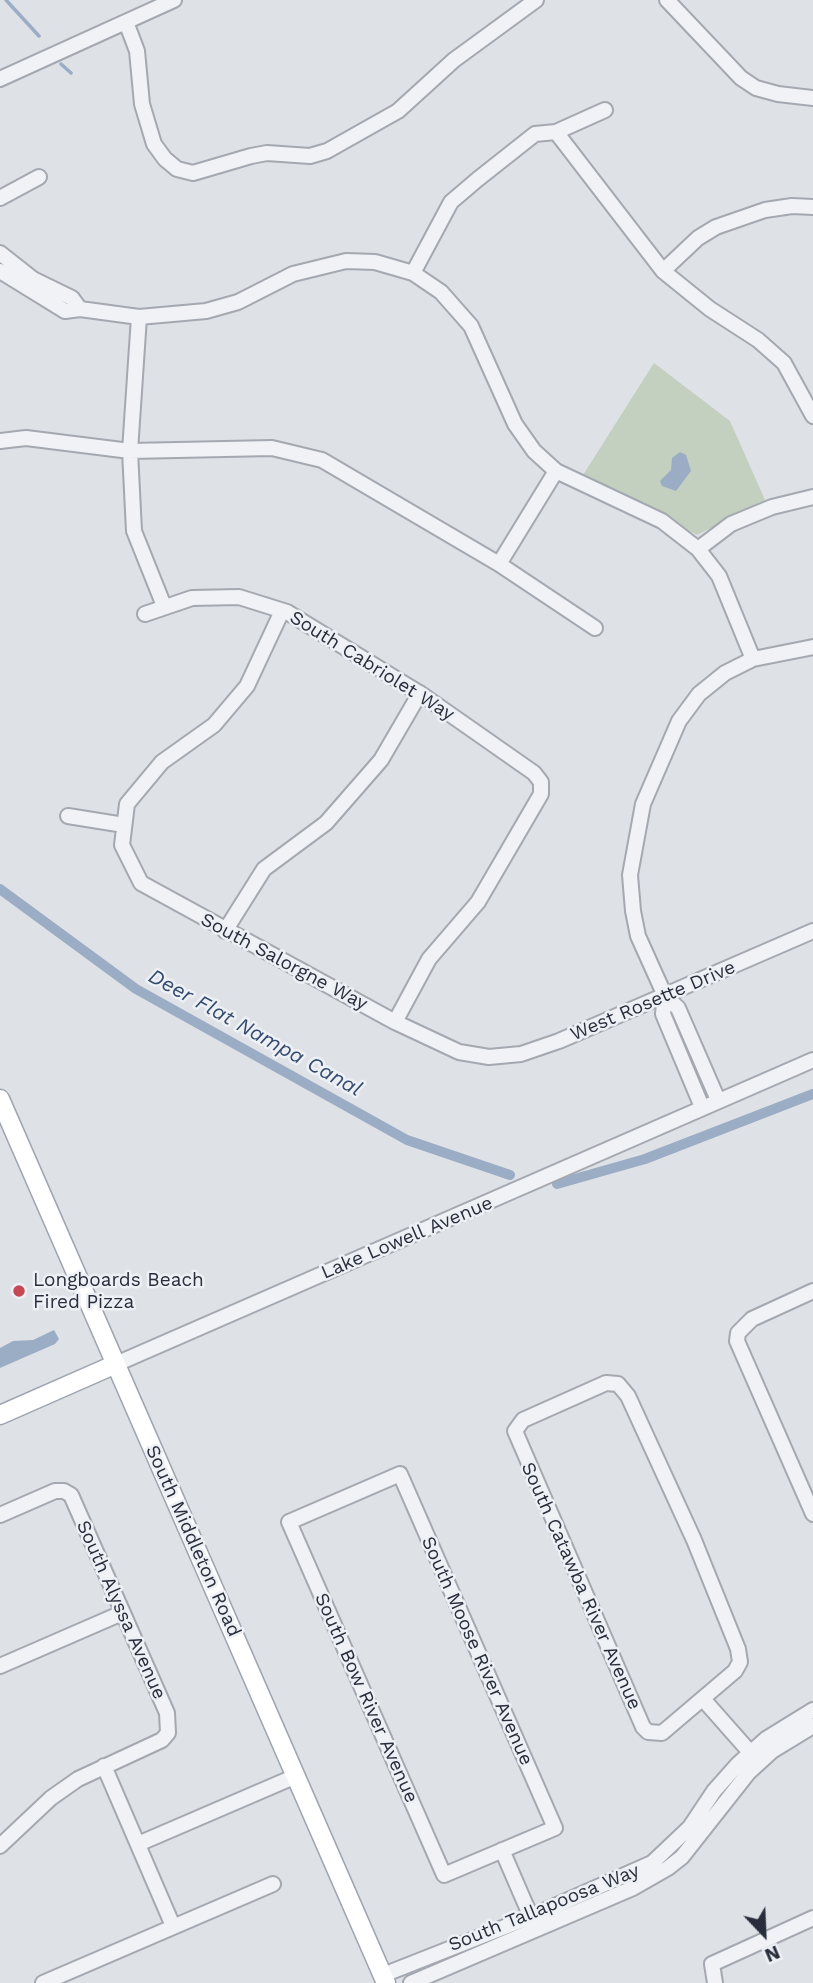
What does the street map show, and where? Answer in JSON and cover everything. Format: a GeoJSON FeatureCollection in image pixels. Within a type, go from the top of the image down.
{"type":"FeatureCollection","features":[{"type":"Feature","properties":{"kind":"main road","name":"South Middleton Road"},"geometry":{"type":"LineString","coordinates":[[0,1099],[385,1979]]}},
{"type":"Feature","properties":{"kind":"main road","name":"Lake Lowell Avenue"},"geometry":{"type":"LineString","coordinates":[[0,1415],[116,1364]]}},
{"type":"Feature","properties":{"kind":"street"},"geometry":{"type":"LineString","coordinates":[[0,79],[174,0]]}},
{"type":"Feature","properties":{"kind":"street"},"geometry":{"type":"LineString","coordinates":[[126,22],[138,51],[142,104],[154,144],[177,169],[193,173],[267,153],[310,156],[327,151],[398,111],[454,60],[536,0]]}},
{"type":"Feature","properties":{"kind":"street"},"geometry":{"type":"LineString","coordinates":[[671,2],[741,78],[767,91],[813,99]]}},
{"type":"Feature","properties":{"kind":"street"},"geometry":{"type":"LineString","coordinates":[[413,273],[451,202],[535,134],[556,132],[605,110]]}},
{"type":"Feature","properties":{"kind":"street"},"geometry":{"type":"LineString","coordinates":[[556,132],[663,271],[710,309],[758,340],[784,363],[813,416]]}},
{"type":"Feature","properties":{"kind":"street"},"geometry":{"type":"LineString","coordinates":[[0,198],[39,177]]}},
{"type":"Feature","properties":{"kind":"street"},"geometry":{"type":"LineString","coordinates":[[663,271],[698,238],[716,227],[765,210],[813,207]]}},
{"type":"Feature","properties":{"kind":"street"},"geometry":{"type":"LineString","coordinates":[[0,253],[9,274],[65,311],[80,309],[139,317],[206,311],[238,302],[293,274],[323,264],[346,261],[375,262],[413,273],[441,292],[471,326],[515,424],[534,451],[556,471],[662,521],[698,549],[724,586],[753,659]]}},
{"type":"Feature","properties":{"kind":"street"},"geometry":{"type":"LineString","coordinates":[[139,317],[130,451],[134,531],[164,606]]}},
{"type":"Feature","properties":{"kind":"street"},"geometry":{"type":"LineString","coordinates":[[0,441],[26,438],[130,451],[272,448],[321,460],[499,564],[594,628]]}},
{"type":"Feature","properties":{"kind":"street"},"geometry":{"type":"LineString","coordinates":[[499,564],[556,471]]}},
{"type":"Feature","properties":{"kind":"street"},"geometry":{"type":"LineString","coordinates":[[698,549],[731,524],[772,507],[813,497]]}},
{"type":"Feature","properties":{"kind":"street","name":"South Cabriolet Way"},"geometry":{"type":"LineString","coordinates":[[145,614],[192,598],[239,597],[282,611],[420,693],[534,773],[541,782],[541,794],[478,902],[429,959],[395,1021]]}},
{"type":"Feature","properties":{"kind":"street"},"geometry":{"type":"LineString","coordinates":[[68,816],[124,825],[127,804],[162,762],[214,725],[247,686],[282,611]]}},
{"type":"Feature","properties":{"kind":"street"},"geometry":{"type":"LineString","coordinates":[[718,1100],[678,1008],[665,996],[638,936],[630,874],[643,804],[679,721],[699,694],[725,673],[753,659],[813,646]]}},
{"type":"Feature","properties":{"kind":"street"},"geometry":{"type":"LineString","coordinates":[[225,931],[264,869],[327,823],[381,760],[420,693]]}},
{"type":"Feature","properties":{"kind":"street","name":"South Salorgne Way"},"geometry":{"type":"LineString","coordinates":[[124,825],[122,845],[141,883],[395,1021],[459,1052],[489,1057]]}},
{"type":"Feature","properties":{"kind":"street","name":"West Rosette Drive"},"geometry":{"type":"LineString","coordinates":[[489,1057],[522,1054],[665,996],[813,931]]}},
{"type":"Feature","properties":{"kind":"street"},"geometry":{"type":"LineString","coordinates":[[665,996],[663,1014],[702,1107]]}},
{"type":"Feature","properties":{"kind":"street","name":"Lake Lowell Avenue"},"geometry":{"type":"LineString","coordinates":[[116,1364],[527,1187],[813,1059]]}},
{"type":"Feature","properties":{"kind":"street"},"geometry":{"type":"LineString","coordinates":[[813,1292],[752,1319],[738,1333],[740,1350],[813,1514]]}},
{"type":"Feature","properties":{"kind":"street","name":"South Catawba River Avenue"},"geometry":{"type":"LineString","coordinates":[[606,1382],[618,1384],[628,1396],[691,1531],[738,1649],[740,1662],[735,1671],[703,1699],[668,1729],[655,1734],[643,1727],[515,1431],[523,1420],[606,1382]]}},
{"type":"Feature","properties":{"kind":"street","name":"South Moose River Avenue"},"geometry":{"type":"LineString","coordinates":[[289,1522],[400,1474],[555,1828],[502,1850]]}},
{"type":"Feature","properties":{"kind":"street","name":"South Alyssa Avenue"},"geometry":{"type":"LineString","coordinates":[[0,1515],[55,1491],[64,1490],[71,1496],[167,1713],[168,1733],[162,1740],[104,1766]]}},
{"type":"Feature","properties":{"kind":"street","name":"South Bow River Avenue"},"geometry":{"type":"LineString","coordinates":[[289,1522],[443,1875],[502,1850]]}},
{"type":"Feature","properties":{"kind":"street"},"geometry":{"type":"LineString","coordinates":[[0,1666],[122,1613]]}},
{"type":"Feature","properties":{"kind":"street"},"geometry":{"type":"LineString","coordinates":[[703,1699],[755,1758]]}},
{"type":"Feature","properties":{"kind":"street","name":"South Tallapoosa Way"},"geometry":{"type":"LineString","coordinates":[[385,1979],[633,1888],[668,1868],[682,1857],[755,1758],[813,1710]]}},
{"type":"Feature","properties":{"kind":"street","name":"South Tallapoosa Way"},"geometry":{"type":"LineString","coordinates":[[755,1758],[813,1726]]}},
{"type":"Feature","properties":{"kind":"street"},"geometry":{"type":"LineString","coordinates":[[0,1846],[51,1798],[78,1779],[104,1766],[173,1926]]}},
{"type":"Feature","properties":{"kind":"street"},"geometry":{"type":"LineString","coordinates":[[138,1844],[296,1776]]}},
{"type":"Feature","properties":{"kind":"street"},"geometry":{"type":"LineString","coordinates":[[502,1850],[533,1923]]}},
{"type":"Feature","properties":{"kind":"street"},"geometry":{"type":"LineString","coordinates":[[43,1983],[273,1884]]}},
{"type":"Feature","properties":{"kind":"street"},"geometry":{"type":"LineString","coordinates":[[715,1983],[712,1964],[813,1918]]}},
{"type":"Feature","properties":{"kind":"street","name":"South Tallapoosa Way"},"geometry":{"type":"LineString","coordinates":[[411,1983],[533,1923]]}},
{"type":"Feature","properties":{"kind":"green space"},"geometry":{"type":"Polygon","coordinates":[[[654,363],[730,421],[765,500],[697,535],[583,475],[654,363]]]}},
{"type":"Feature","properties":{"kind":"water"},"geometry":{"type":"Polygon","coordinates":[[[680,452],[686,455],[691,471],[676,491],[662,486],[660,481],[671,470],[672,458],[680,452]]]}},
{"type":"Feature","properties":{"kind":"water"},"geometry":{"type":"Polygon","coordinates":[[[54,1330],[59,1339],[55,1344],[0,1368],[0,1348],[13,1341],[33,1340],[54,1330]]]}},
{"type":"Feature","properties":{"kind":"waterway"},"geometry":{"type":"LineString","coordinates":[[6,0],[39,36]]}},
{"type":"Feature","properties":{"kind":"waterway"},"geometry":{"type":"LineString","coordinates":[[61,64],[71,73]]}},
{"type":"Feature","properties":{"kind":"waterway","name":"Deer Flat Nampa Canal"},"geometry":{"type":"LineString","coordinates":[[0,889],[136,989],[407,1140],[510,1175]]}},
{"type":"Feature","properties":{"kind":"waterway","name":"Deer Flat Nampa Canal"},"geometry":{"type":"LineString","coordinates":[[557,1184],[645,1159],[813,1094]]}},
{"type":"Feature","properties":{"kind":"place","name":"Longboards Beach Fired Pizza"},"geometry":{"type":"Point","coordinates":[19,1291]}}]}
